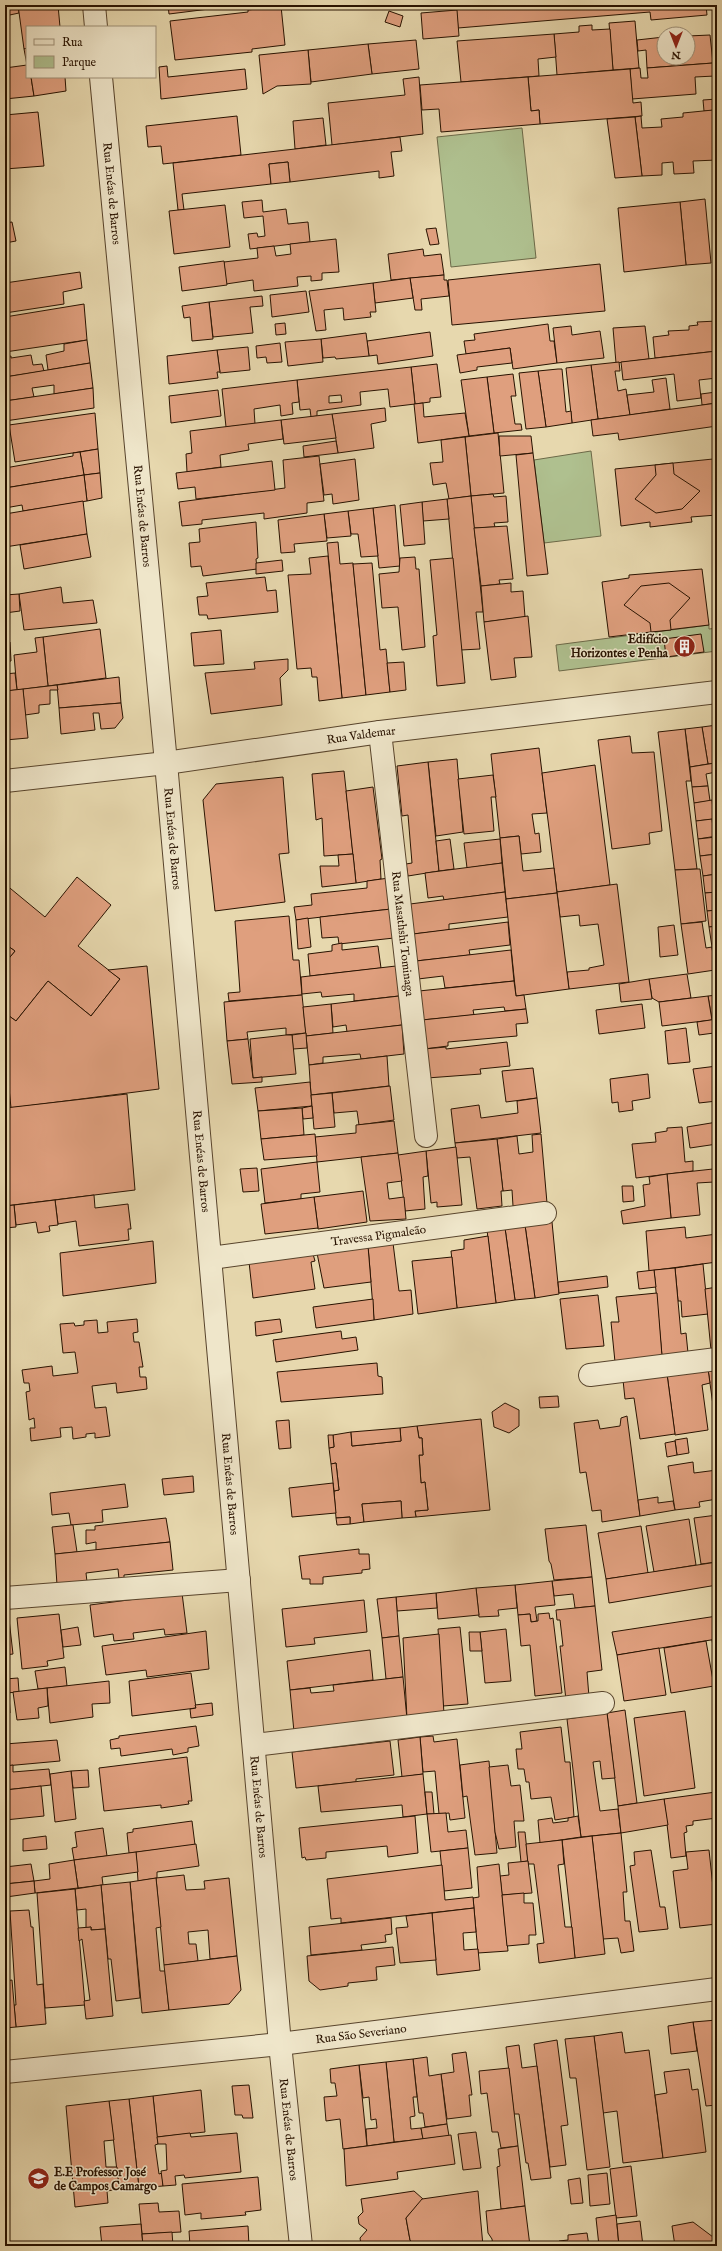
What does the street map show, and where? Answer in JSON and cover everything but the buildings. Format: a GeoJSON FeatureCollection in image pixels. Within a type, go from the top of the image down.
{"type":"FeatureCollection","features":[{"type":"Feature","properties":{"kind":"street"},"geometry":{"type":"LineString","coordinates":[[94,5],[96,26]]}},
{"type":"Feature","properties":{"kind":"street","name":"Rua Enéas de Barros"},"geometry":{"type":"LineString","coordinates":[[101,78],[166,763],[280,2044],[301,2246]]}},
{"type":"Feature","properties":{"kind":"street","name":"Rua Valdemar"},"geometry":{"type":"LineString","coordinates":[[5,780],[166,763],[380,732],[717,692]]}},
{"type":"Feature","properties":{"kind":"street","name":"Rua Masathshi Tominaga"},"geometry":{"type":"LineString","coordinates":[[380,732],[426,1136]]}},
{"type":"Feature","properties":{"kind":"street","name":"Travessa Pigmaleão"},"geometry":{"type":"LineString","coordinates":[[211,1258],[545,1213]]}},
{"type":"Feature","properties":{"kind":"street"},"geometry":{"type":"LineString","coordinates":[[590,1375],[717,1359]]}},
{"type":"Feature","properties":{"kind":"street"},"geometry":{"type":"LineString","coordinates":[[5,1598],[239,1580]]}},
{"type":"Feature","properties":{"kind":"street"},"geometry":{"type":"LineString","coordinates":[[254,1745],[603,1703]]}},
{"type":"Feature","properties":{"kind":"street","name":"Rua São Severiano"},"geometry":{"type":"LineString","coordinates":[[5,2072],[280,2044],[717,1989]]}},
{"type":"Feature","properties":{"kind":"green space"},"geometry":{"type":"Polygon","coordinates":[[[522,128],[536,258],[451,267],[437,137],[522,128]]]}},
{"type":"Feature","properties":{"kind":"green space"},"geometry":{"type":"Polygon","coordinates":[[[591,451],[601,536],[544,543],[534,460],[591,451]]]}},
{"type":"Feature","properties":{"kind":"green space"},"geometry":{"type":"Polygon","coordinates":[[[709,625],[709,629],[717,628],[717,651],[559,671],[556,645],[709,625]]]}},
{"type":"Feature","properties":{"kind":"place","name":"Edifício Horizontes e Penha"},"geometry":{"type":"Point","coordinates":[684,646]}},
{"type":"Feature","properties":{"kind":"place","name":"E.E Professor José de Campos Camargo"},"geometry":{"type":"Point","coordinates":[39,2179]}}]}
